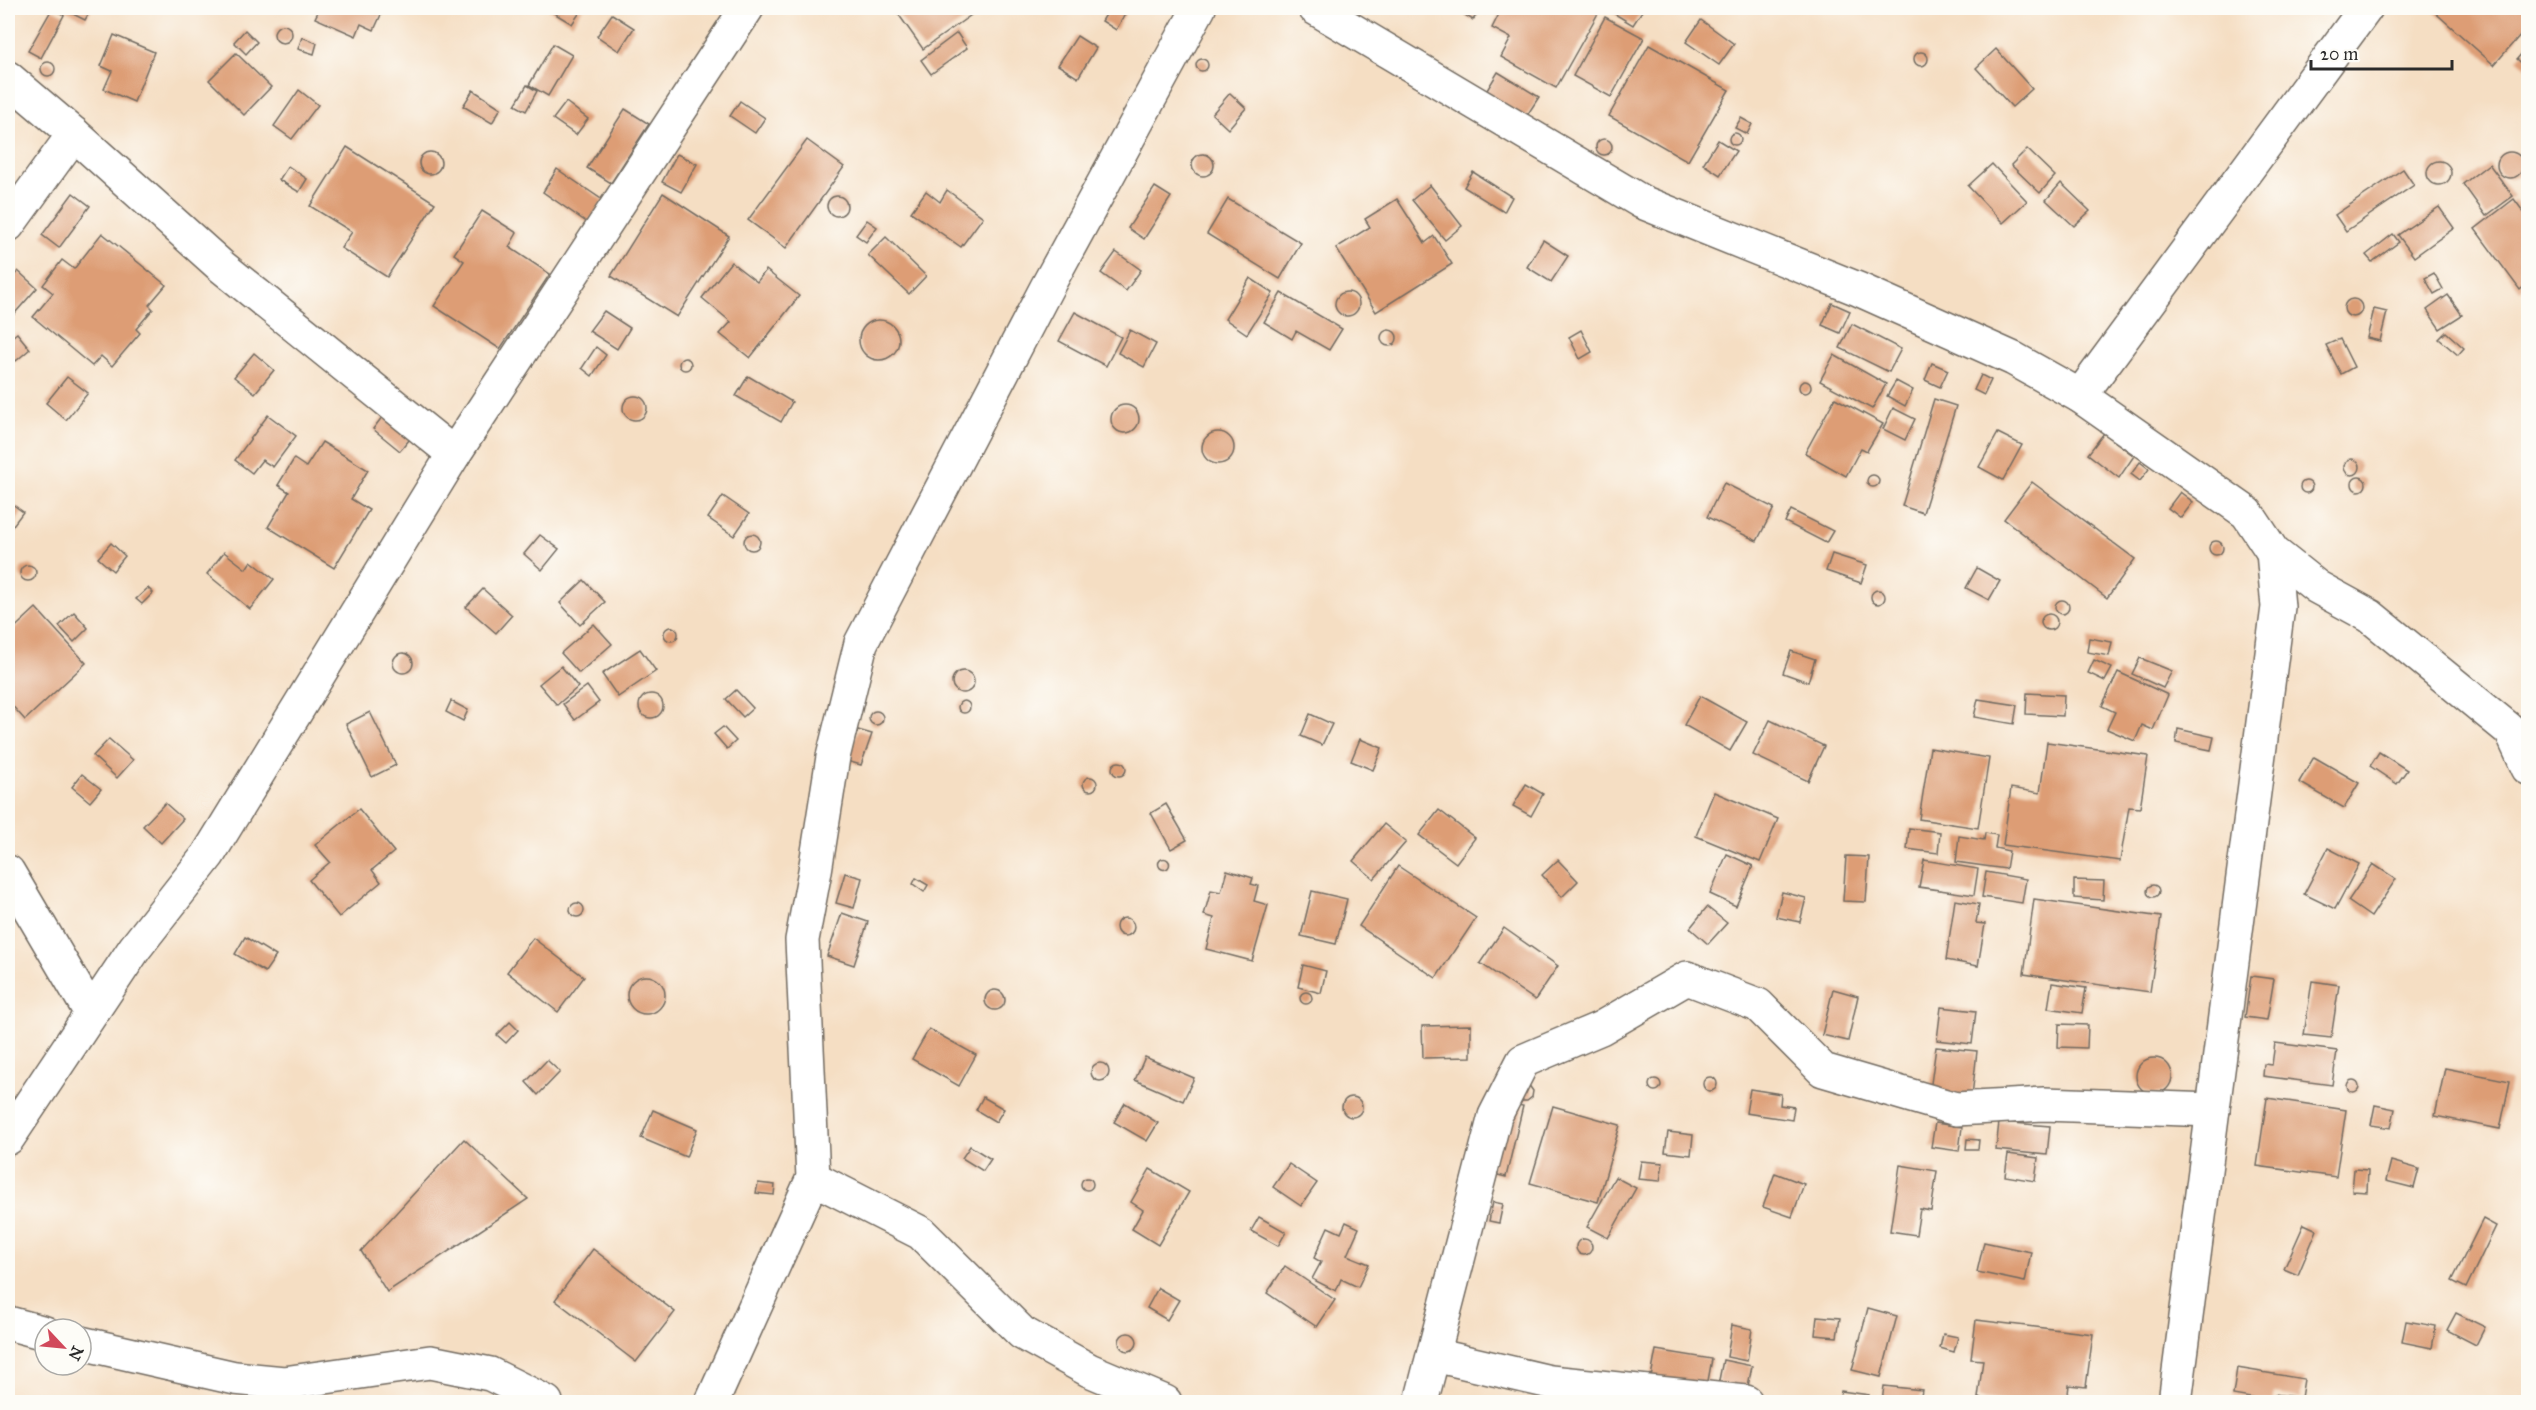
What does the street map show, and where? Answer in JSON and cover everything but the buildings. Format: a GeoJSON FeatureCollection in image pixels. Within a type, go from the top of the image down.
{"type":"FeatureCollection","features":[{"type":"Feature","properties":{"kind":"street"},"geometry":{"type":"LineString","coordinates":[[8,1138],[135,948],[208,855],[454,454],[747,8]]}},
{"type":"Feature","properties":{"kind":"street"},"geometry":{"type":"LineString","coordinates":[[712,1402],[813,1178],[802,940],[833,757],[861,643],[1047,287],[1199,8]]}},
{"type":"Feature","properties":{"kind":"street"},"geometry":{"type":"LineString","coordinates":[[1315,8],[1642,202],[1858,289],[2014,358],[2080,396],[2247,513],[2273,552],[2316,587],[2370,616],[2511,731],[2529,768]]}},
{"type":"Feature","properties":{"kind":"street"},"geometry":{"type":"LineString","coordinates":[[2080,396],[2366,8]]}},
{"type":"Feature","properties":{"kind":"street"},"geometry":{"type":"LineString","coordinates":[[8,78],[221,266],[454,454]]}},
{"type":"Feature","properties":{"kind":"street"},"geometry":{"type":"LineString","coordinates":[[8,225],[74,134]]}},
{"type":"Feature","properties":{"kind":"street"},"geometry":{"type":"LineString","coordinates":[[2175,1402],[2278,607],[2273,552]]}},
{"type":"Feature","properties":{"kind":"street"},"geometry":{"type":"LineString","coordinates":[[8,872],[91,1013]]}},
{"type":"Feature","properties":{"kind":"street"},"geometry":{"type":"LineString","coordinates":[[1421,1402],[1495,1116],[1523,1061],[1601,1028],[1687,978],[1758,1005],[1823,1070],[1956,1109],[2044,1104],[2212,1110]]}},
{"type":"Feature","properties":{"kind":"street"},"geometry":{"type":"LineString","coordinates":[[813,1178],[921,1233],[1022,1333],[1089,1370],[1165,1402]]}},
{"type":"Feature","properties":{"kind":"street"},"geometry":{"type":"LineString","coordinates":[[8,1323],[33,1330]]}},
{"type":"Feature","properties":{"kind":"street"},"geometry":{"type":"LineString","coordinates":[[93,1346],[236,1378],[284,1383],[430,1362],[490,1374],[546,1402]]}},
{"type":"Feature","properties":{"kind":"street"},"geometry":{"type":"LineString","coordinates":[[1434,1355],[1550,1382],[1746,1402]]}}]}
